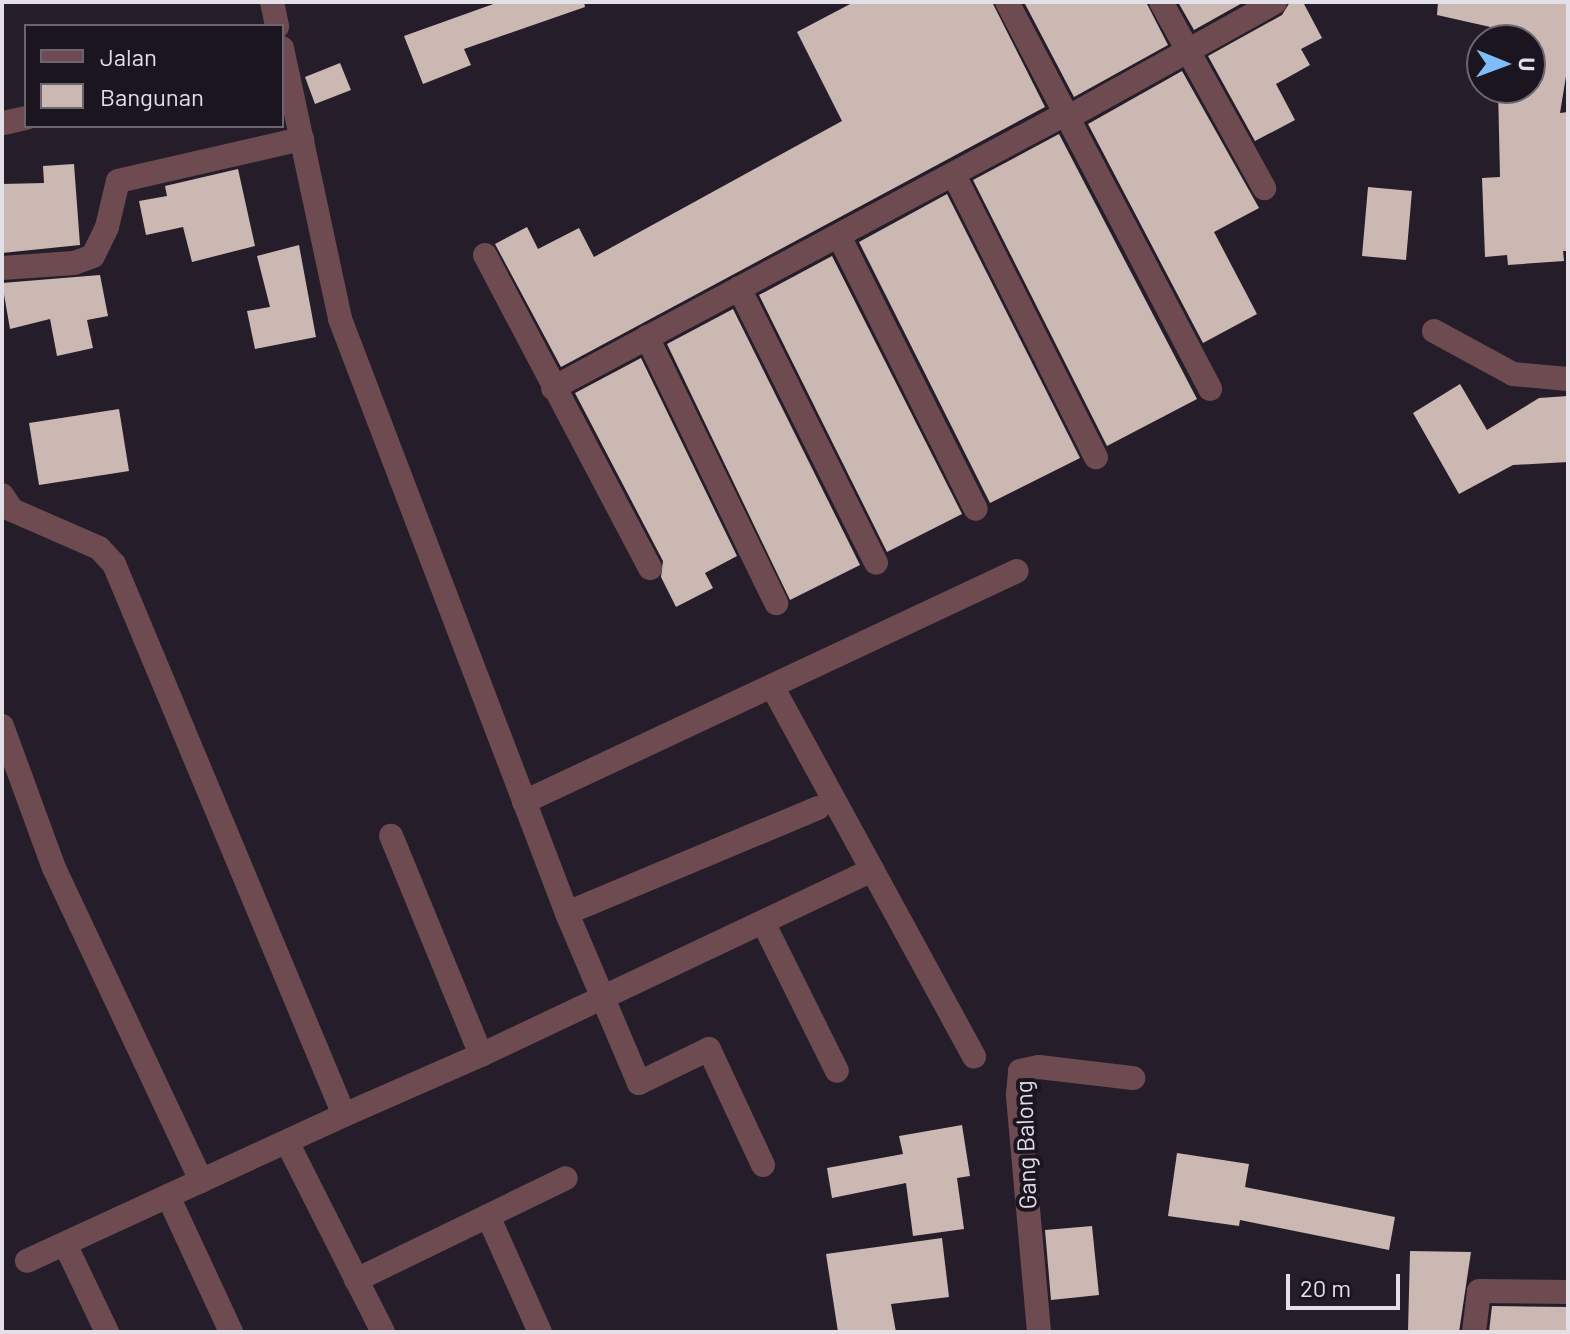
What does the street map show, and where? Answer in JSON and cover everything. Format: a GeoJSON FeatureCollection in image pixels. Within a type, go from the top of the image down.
{"type":"FeatureCollection","features":[{"type":"Feature","properties":{"kind":"street"},"geometry":{"type":"LineString","coordinates":[[272,2],[277,24]]}},
{"type":"Feature","properties":{"kind":"street"},"geometry":{"type":"LineString","coordinates":[[1007,2],[1210,389]]}},
{"type":"Feature","properties":{"kind":"street"},"geometry":{"type":"LineString","coordinates":[[1161,2],[1264,188]]}},
{"type":"Feature","properties":{"kind":"street"},"geometry":{"type":"LineString","coordinates":[[553,388],[1275,2]]}},
{"type":"Feature","properties":{"kind":"street"},"geometry":{"type":"LineString","coordinates":[[284,64],[340,319],[567,913],[639,1083],[709,1049],[763,1165]]}},
{"type":"Feature","properties":{"kind":"street"},"geometry":{"type":"LineString","coordinates":[[2,268],[74,263],[93,256],[107,227],[118,181],[302,139]]}},
{"type":"Feature","properties":{"kind":"street"},"geometry":{"type":"LineString","coordinates":[[954,175],[1096,457]]}},
{"type":"Feature","properties":{"kind":"street"},"geometry":{"type":"LineString","coordinates":[[839,236],[976,509]]}},
{"type":"Feature","properties":{"kind":"street"},"geometry":{"type":"LineString","coordinates":[[485,255],[650,568]]}},
{"type":"Feature","properties":{"kind":"street"},"geometry":{"type":"LineString","coordinates":[[739,288],[876,563]]}},
{"type":"Feature","properties":{"kind":"street"},"geometry":{"type":"LineString","coordinates":[[1434,331],[1513,374],[1568,379]]}},
{"type":"Feature","properties":{"kind":"street"},"geometry":{"type":"LineString","coordinates":[[647,337],[776,603]]}},
{"type":"Feature","properties":{"kind":"street"},"geometry":{"type":"LineString","coordinates":[[5,506],[99,548],[114,564],[344,1115]]}},
{"type":"Feature","properties":{"kind":"street"},"geometry":{"type":"LineString","coordinates":[[524,802],[1017,571]]}},
{"type":"Feature","properties":{"kind":"street"},"geometry":{"type":"LineString","coordinates":[[772,686],[974,1057]]}},
{"type":"Feature","properties":{"kind":"street"},"geometry":{"type":"LineString","coordinates":[[2,726],[54,868],[201,1181]]}},
{"type":"Feature","properties":{"kind":"street"},"geometry":{"type":"LineString","coordinates":[[567,913],[818,808]]}},
{"type":"Feature","properties":{"kind":"street"},"geometry":{"type":"LineString","coordinates":[[391,836],[481,1055]]}},
{"type":"Feature","properties":{"kind":"street"},"geometry":{"type":"LineString","coordinates":[[27,1261],[603,999],[873,870]]}},
{"type":"Feature","properties":{"kind":"street"},"geometry":{"type":"LineString","coordinates":[[763,922],[837,1071]]}},
{"type":"Feature","properties":{"kind":"street","name":"Gang Balong"},"geometry":{"type":"LineString","coordinates":[[1039,1332],[1020,1071],[1039,1067],[1133,1078]]}},
{"type":"Feature","properties":{"kind":"street"},"geometry":{"type":"LineString","coordinates":[[287,1142],[383,1332]]}},
{"type":"Feature","properties":{"kind":"street"},"geometry":{"type":"LineString","coordinates":[[356,1280],[566,1178]]}},
{"type":"Feature","properties":{"kind":"street"},"geometry":{"type":"LineString","coordinates":[[168,1196],[231,1332]]}},
{"type":"Feature","properties":{"kind":"street"},"geometry":{"type":"LineString","coordinates":[[488,1216],[540,1332]]}},
{"type":"Feature","properties":{"kind":"street"},"geometry":{"type":"LineString","coordinates":[[65,1244],[107,1332]]}},
{"type":"Feature","properties":{"kind":"street"},"geometry":{"type":"LineString","coordinates":[[1474,1332],[1479,1291],[1568,1292]]}},
{"type":"Feature","properties":{"kind":"building"},"geometry":{"type":"Polygon","coordinates":[[[499,2],[584,2],[585,7],[464,49],[471,65],[423,84],[404,36],[499,2]]]}},
{"type":"Feature","properties":{"kind":"building"},"geometry":{"type":"Polygon","coordinates":[[[854,2],[992,2],[1045,107],[561,367],[495,244],[527,227],[538,249],[579,228],[594,257],[842,121],[797,32],[854,2]]]}},
{"type":"Feature","properties":{"kind":"building"},"geometry":{"type":"Polygon","coordinates":[[[1024,2],[1146,2],[1168,45],[1074,97],[1024,2]]]}},
{"type":"Feature","properties":{"kind":"building"},"geometry":{"type":"Polygon","coordinates":[[[1178,2],[1244,2],[1194,30],[1178,2]]]}},
{"type":"Feature","properties":{"kind":"building"},"geometry":{"type":"Polygon","coordinates":[[[1290,2],[1303,2],[1322,38],[1301,49],[1310,65],[1276,84],[1295,120],[1255,141],[1208,56],[1282,15],[1290,2]]]}},
{"type":"Feature","properties":{"kind":"building"},"geometry":{"type":"Polygon","coordinates":[[[1438,2],[1568,2],[1568,64],[1560,113],[1568,112],[1568,251],[1563,251],[1564,261],[1508,265],[1507,255],[1485,257],[1482,178],[1500,177],[1498,104],[1546,104],[1546,24],[1477,24],[1437,15],[1438,2]]]}},
{"type":"Feature","properties":{"kind":"building"},"geometry":{"type":"Polygon","coordinates":[[[340,63],[351,90],[315,104],[305,77],[340,63]]]}},
{"type":"Feature","properties":{"kind":"building"},"geometry":{"type":"Polygon","coordinates":[[[1182,71],[1259,208],[1214,232],[1257,314],[1203,343],[1088,124],[1182,71]]]}},
{"type":"Feature","properties":{"kind":"building"},"geometry":{"type":"Polygon","coordinates":[[[1059,134],[1197,399],[1107,446],[973,180],[1059,134]]]}},
{"type":"Feature","properties":{"kind":"building"},"geometry":{"type":"Polygon","coordinates":[[[74,164],[80,245],[2,253],[2,184],[44,183],[43,166],[74,164]]]}},
{"type":"Feature","properties":{"kind":"building"},"geometry":{"type":"Polygon","coordinates":[[[238,169],[255,246],[192,262],[183,227],[146,235],[139,201],[167,196],[165,186],[238,169]]]}},
{"type":"Feature","properties":{"kind":"building"},"geometry":{"type":"Polygon","coordinates":[[[1368,187],[1412,191],[1406,260],[1362,256],[1368,187]]]}},
{"type":"Feature","properties":{"kind":"building"},"geometry":{"type":"Polygon","coordinates":[[[947,194],[1080,458],[990,503],[859,242],[947,194]]]}},
{"type":"Feature","properties":{"kind":"building"},"geometry":{"type":"Polygon","coordinates":[[[299,245],[316,337],[255,349],[247,311],[270,307],[257,256],[299,245]]]}},
{"type":"Feature","properties":{"kind":"building"},"geometry":{"type":"Polygon","coordinates":[[[832,256],[962,514],[887,552],[759,295],[832,256]]]}},
{"type":"Feature","properties":{"kind":"building"},"geometry":{"type":"Polygon","coordinates":[[[100,275],[108,316],[87,320],[93,348],[57,356],[50,319],[10,329],[2,283],[100,275]]]}},
{"type":"Feature","properties":{"kind":"building"},"geometry":{"type":"Polygon","coordinates":[[[733,309],[860,565],[790,600],[667,344],[733,309]]]}},
{"type":"Feature","properties":{"kind":"building"},"geometry":{"type":"Polygon","coordinates":[[[641,358],[737,556],[705,573],[713,588],[676,607],[661,577],[663,561],[575,393],[641,358]]]}},
{"type":"Feature","properties":{"kind":"building"},"geometry":{"type":"Polygon","coordinates":[[[1460,384],[1487,430],[1539,398],[1568,396],[1568,462],[1513,465],[1459,494],[1413,413],[1460,384]]]}},
{"type":"Feature","properties":{"kind":"building"},"geometry":{"type":"Polygon","coordinates":[[[119,409],[129,471],[39,485],[29,423],[119,409]]]}},
{"type":"Feature","properties":{"kind":"building"},"geometry":{"type":"Polygon","coordinates":[[[962,1125],[970,1176],[957,1178],[964,1229],[913,1236],[906,1183],[832,1198],[827,1168],[903,1154],[899,1136],[962,1125]]]}},
{"type":"Feature","properties":{"kind":"building"},"geometry":{"type":"Polygon","coordinates":[[[1177,1153],[1249,1164],[1245,1187],[1395,1217],[1389,1250],[1240,1220],[1239,1226],[1168,1216],[1177,1153]]]}},
{"type":"Feature","properties":{"kind":"building"},"geometry":{"type":"Polygon","coordinates":[[[1092,1226],[1099,1295],[1051,1300],[1045,1230],[1092,1226]]]}},
{"type":"Feature","properties":{"kind":"building"},"geometry":{"type":"Polygon","coordinates":[[[942,1238],[949,1297],[891,1304],[896,1332],[838,1332],[826,1254],[942,1238]]]}},
{"type":"Feature","properties":{"kind":"building"},"geometry":{"type":"Polygon","coordinates":[[[1410,1251],[1471,1252],[1459,1332],[1408,1332],[1410,1251]]]}},
{"type":"Feature","properties":{"kind":"building"},"geometry":{"type":"Polygon","coordinates":[[[1492,1306],[1568,1307],[1568,1332],[1489,1332],[1492,1306]]]}}]}
